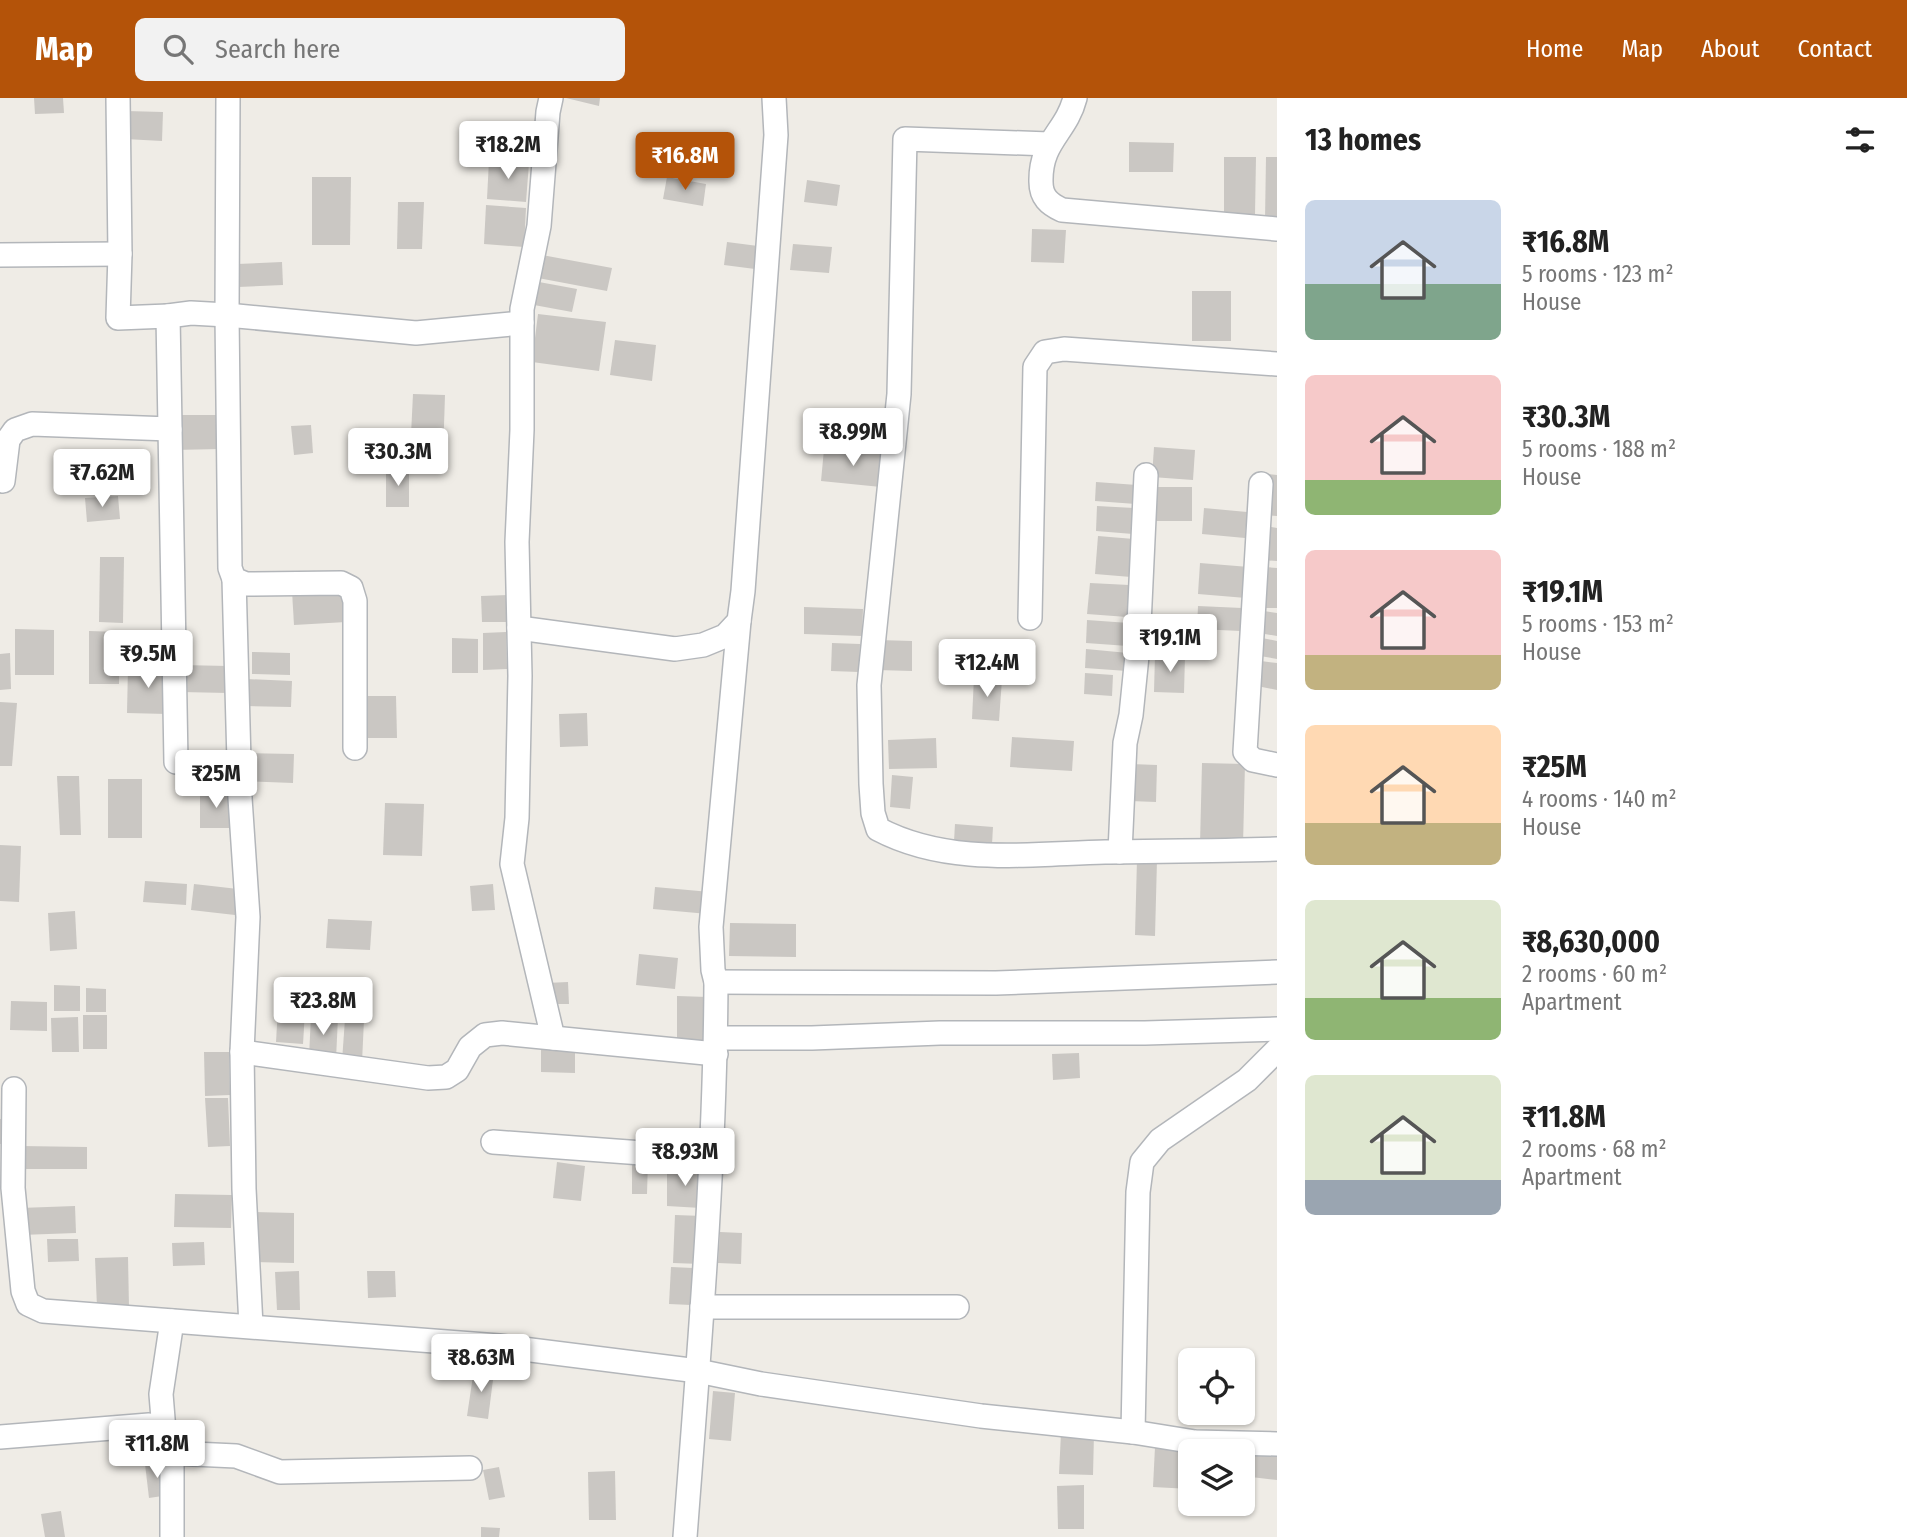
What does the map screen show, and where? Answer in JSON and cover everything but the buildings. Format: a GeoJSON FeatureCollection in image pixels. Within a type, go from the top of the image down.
{"type":"FeatureCollection","features":[{"type":"Feature","properties":{"kind":"street"},"geometry":{"type":"LineString","coordinates":[[118,98],[118,318],[191,313],[416,333],[522,323]]}},
{"type":"Feature","properties":{"kind":"street"},"geometry":{"type":"LineString","coordinates":[[228,98],[230,568],[234,579],[240,798],[248,917],[242,1052],[244,1189],[251,1326]]}},
{"type":"Feature","properties":{"kind":"street"},"geometry":{"type":"LineString","coordinates":[[551,98],[539,226],[522,309],[522,430],[517,542],[517,818],[512,864],[553,1038]]}},
{"type":"Feature","properties":{"kind":"street"},"geometry":{"type":"LineString","coordinates":[[685,1537],[698,1371],[716,1046],[716,982],[711,927],[743,591],[775,149],[774,98]]}},
{"type":"Feature","properties":{"kind":"street"},"geometry":{"type":"LineString","coordinates":[[1075,98],[1067,119],[1049,144],[1040,163],[1041,192],[1049,204],[1062,210],[1277,229]]}},
{"type":"Feature","properties":{"kind":"street"},"geometry":{"type":"LineString","coordinates":[[1049,144],[905,139],[898,394],[869,685],[873,813],[878,828],[912,845],[945,852],[1006,855],[1277,849]]}},
{"type":"Feature","properties":{"kind":"street"},"geometry":{"type":"LineString","coordinates":[[0,255],[120,254]]}},
{"type":"Feature","properties":{"kind":"street"},"geometry":{"type":"LineString","coordinates":[[169,316],[176,762]]}},
{"type":"Feature","properties":{"kind":"street"},"geometry":{"type":"LineString","coordinates":[[1030,618],[1035,367],[1045,352],[1063,349],[1277,364]]}},
{"type":"Feature","properties":{"kind":"street"},"geometry":{"type":"LineString","coordinates":[[4,481],[8,440],[15,430],[32,424],[170,429]]}},
{"type":"Feature","properties":{"kind":"street"},"geometry":{"type":"LineString","coordinates":[[1120,852],[1125,743],[1131,715],[1138,646],[1146,475]]}},
{"type":"Feature","properties":{"kind":"street"},"geometry":{"type":"LineString","coordinates":[[1261,484],[1245,752],[1253,760],[1277,765]]}},
{"type":"Feature","properties":{"kind":"street"},"geometry":{"type":"LineString","coordinates":[[234,579],[247,584],[341,583],[351,587],[355,601],[355,748]]}},
{"type":"Feature","properties":{"kind":"street"},"geometry":{"type":"LineString","coordinates":[[519,628],[675,649],[703,645],[726,636],[739,621]]}},
{"type":"Feature","properties":{"kind":"street"},"geometry":{"type":"LineString","coordinates":[[716,982],[996,983],[1277,972]]}},
{"type":"Feature","properties":{"kind":"street"},"geometry":{"type":"LineString","coordinates":[[242,1052],[428,1078],[446,1077],[457,1070],[470,1047],[485,1035],[502,1033],[716,1046],[812,1038],[940,1033],[1145,1033],[1277,1029]]}},
{"type":"Feature","properties":{"kind":"street"},"geometry":{"type":"LineString","coordinates":[[1133,1432],[1138,1192],[1142,1162],[1160,1140],[1247,1080],[1277,1050]]}},
{"type":"Feature","properties":{"kind":"street"},"geometry":{"type":"LineString","coordinates":[[14,1088],[14,1215],[23,1292],[29,1304],[43,1311],[499,1346],[698,1371],[761,1384],[981,1416],[1133,1432],[1195,1442],[1277,1444]]}},
{"type":"Feature","properties":{"kind":"street"},"geometry":{"type":"LineString","coordinates":[[493,1142],[710,1158]]}},
{"type":"Feature","properties":{"kind":"street"},"geometry":{"type":"LineString","coordinates":[[702,1307],[957,1307]]}},
{"type":"Feature","properties":{"kind":"street"},"geometry":{"type":"LineString","coordinates":[[172,1321],[161,1394],[164,1432],[172,1453],[172,1537]]}},
{"type":"Feature","properties":{"kind":"street"},"geometry":{"type":"LineString","coordinates":[[0,1437],[149,1425],[164,1432]]}},
{"type":"Feature","properties":{"kind":"street"},"geometry":{"type":"LineString","coordinates":[[172,1453],[236,1456],[280,1472],[470,1468]]}}]}
